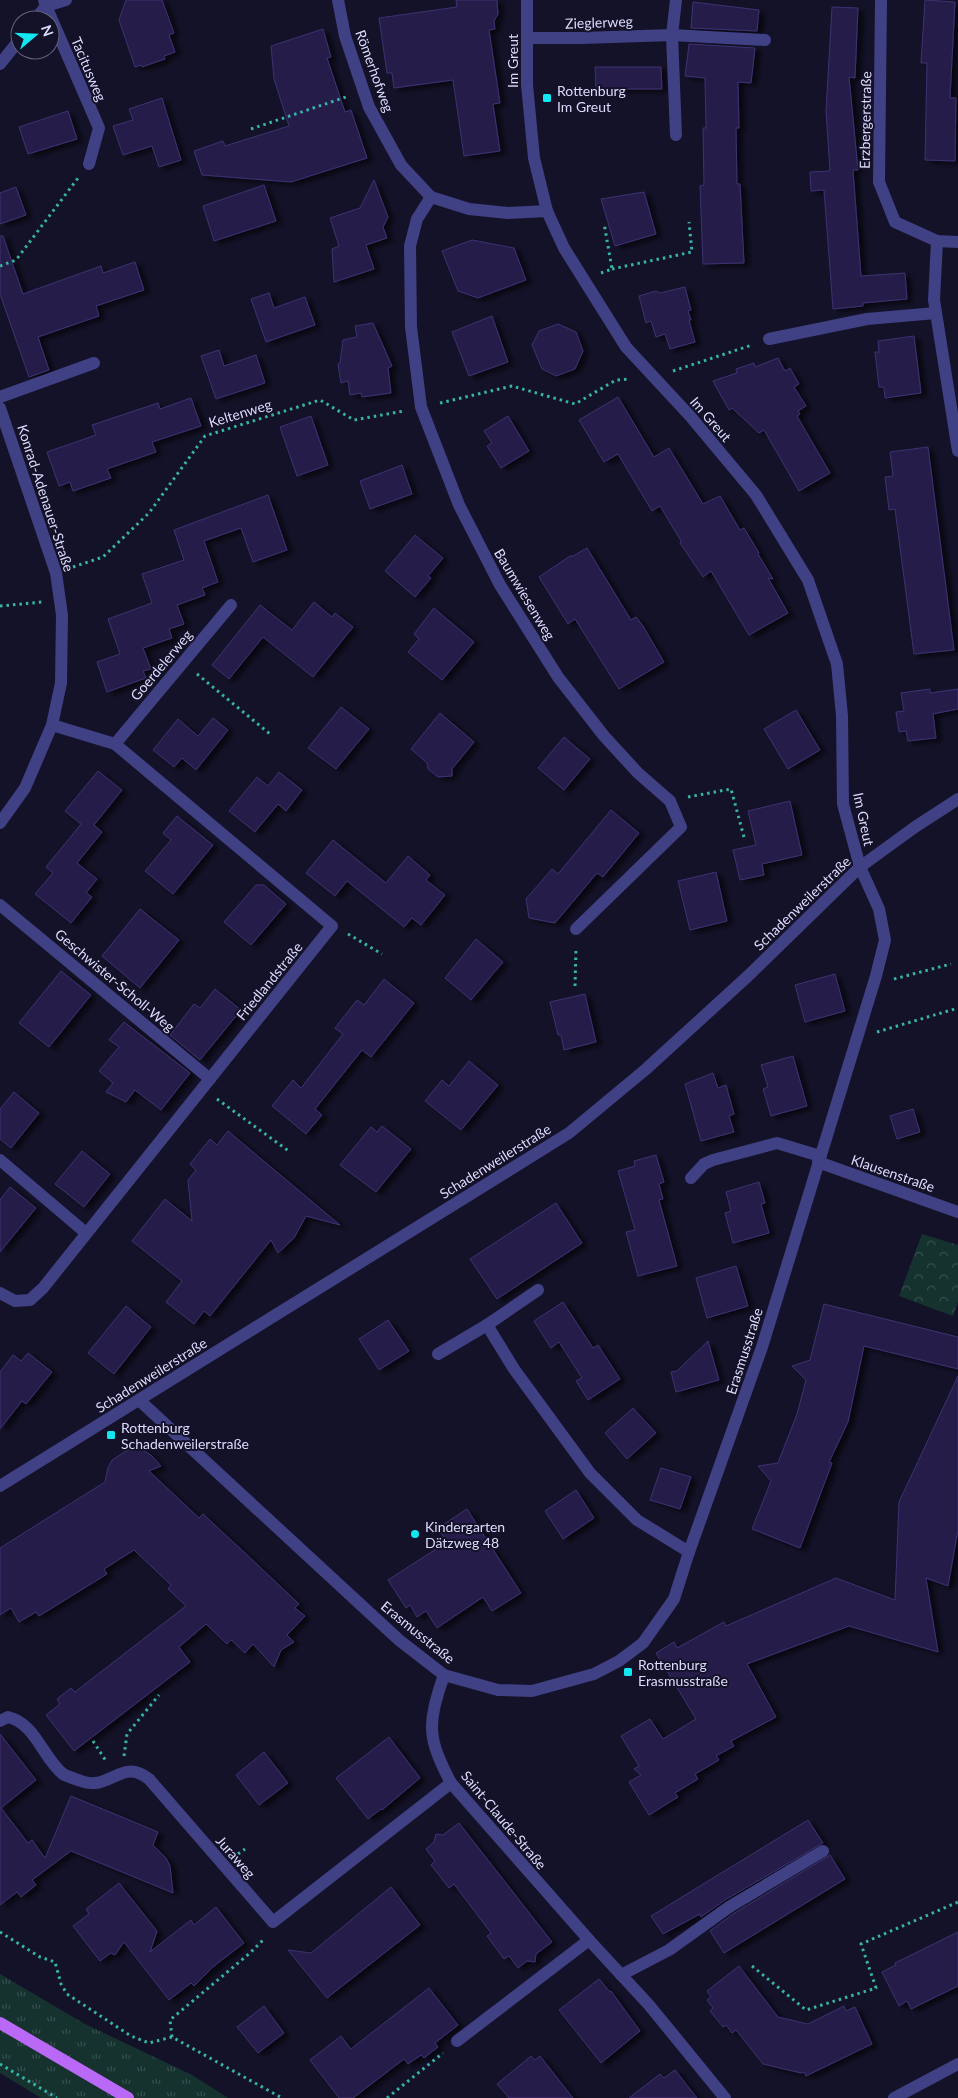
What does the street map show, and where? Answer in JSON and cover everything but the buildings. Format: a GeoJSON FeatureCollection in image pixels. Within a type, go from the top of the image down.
{"type":"FeatureCollection","features":[{"type":"Feature","properties":{"kind":"main road"},"geometry":{"type":"LineString","coordinates":[[0,2022],[128,2098]]}},
{"type":"Feature","properties":{"kind":"street"},"geometry":{"type":"LineString","coordinates":[[45,3],[66,0]]}},
{"type":"Feature","properties":{"kind":"street","name":"Römerhofweg"},"geometry":{"type":"LineString","coordinates":[[338,0],[345,36],[369,107],[402,165],[431,197],[469,210],[508,214],[547,212]]}},
{"type":"Feature","properties":{"kind":"street","name":"Im Greut"},"geometry":{"type":"LineString","coordinates":[[527,0],[527,85],[534,158],[547,212],[564,248],[626,346],[756,494],[808,580],[837,664],[842,716],[843,804],[860,867]]}},
{"type":"Feature","properties":{"kind":"street"},"geometry":{"type":"LineString","coordinates":[[676,0],[672,35],[676,135]]}},
{"type":"Feature","properties":{"kind":"street","name":"Erzbergerstraße"},"geometry":{"type":"LineString","coordinates":[[881,0],[879,182],[895,222],[937,241]]}},
{"type":"Feature","properties":{"kind":"street","name":"Tacitusweg"},"geometry":{"type":"LineString","coordinates":[[45,3],[99,128],[89,164]]}},
{"type":"Feature","properties":{"kind":"street","name":"Zieglerweg"},"geometry":{"type":"LineString","coordinates":[[527,38],[672,35],[765,40]]}},
{"type":"Feature","properties":{"kind":"street"},"geometry":{"type":"LineString","coordinates":[[0,64],[10,52]]}},
{"type":"Feature","properties":{"kind":"street","name":"Baumwiesenweg"},"geometry":{"type":"LineString","coordinates":[[431,197],[417,218],[410,246],[411,327],[421,408],[460,505],[500,585],[558,676],[598,728],[638,773],[670,801],[681,827],[576,930]]}},
{"type":"Feature","properties":{"kind":"street"},"geometry":{"type":"LineString","coordinates":[[958,242],[937,241],[934,300],[958,451]]}},
{"type":"Feature","properties":{"kind":"street"},"geometry":{"type":"LineString","coordinates":[[769,339],[867,319],[936,313]]}},
{"type":"Feature","properties":{"kind":"street"},"geometry":{"type":"LineString","coordinates":[[0,397],[94,363]]}},
{"type":"Feature","properties":{"kind":"street","name":"Konrad-Adenauer-Straße"},"geometry":{"type":"LineString","coordinates":[[0,408],[56,573],[62,615],[61,683],[52,725],[25,788],[0,823]]}},
{"type":"Feature","properties":{"kind":"street","name":"Goerdelerweg"},"geometry":{"type":"LineString","coordinates":[[115,744],[231,605]]}},
{"type":"Feature","properties":{"kind":"street"},"geometry":{"type":"LineString","coordinates":[[52,725],[115,744],[332,926]]}},
{"type":"Feature","properties":{"kind":"street","name":"Schadenweilerstraße"},"geometry":{"type":"LineString","coordinates":[[0,1486],[569,1132],[645,1070],[741,983],[860,867],[915,827],[958,799]]}},
{"type":"Feature","properties":{"kind":"street","name":"Erasmusstraße"},"geometry":{"type":"LineString","coordinates":[[139,1400],[399,1640],[444,1675],[498,1690],[532,1691],[594,1674],[619,1661],[643,1643],[674,1599],[762,1347],[874,984],[885,940],[879,909],[860,867]]}},
{"type":"Feature","properties":{"kind":"street","name":"Geschwister-Scholl-Weg"},"geometry":{"type":"LineString","coordinates":[[0,905],[206,1084]]}},
{"type":"Feature","properties":{"kind":"street","name":"Friedlandstraße"},"geometry":{"type":"LineString","coordinates":[[0,1293],[15,1301],[30,1300],[43,1288],[332,926]]}},
{"type":"Feature","properties":{"kind":"street"},"geometry":{"type":"LineString","coordinates":[[692,1178],[704,1164],[712,1160],[771,1144],[785,1145],[819,1159]]}},
{"type":"Feature","properties":{"kind":"street","name":"Klausenstraße"},"geometry":{"type":"LineString","coordinates":[[819,1159],[958,1212]]}},
{"type":"Feature","properties":{"kind":"street"},"geometry":{"type":"LineString","coordinates":[[0,1160],[86,1233]]}},
{"type":"Feature","properties":{"kind":"street"},"geometry":{"type":"LineString","coordinates":[[438,1354],[487,1325],[538,1290]]}},
{"type":"Feature","properties":{"kind":"street"},"geometry":{"type":"LineString","coordinates":[[487,1325],[514,1368],[590,1474],[637,1520],[689,1552]]}},
{"type":"Feature","properties":{"kind":"street","name":"Saint-Claude-Straße"},"geometry":{"type":"LineString","coordinates":[[444,1675],[432,1720],[432,1740],[438,1758],[451,1783],[588,1940],[649,2005],[725,2098]]}},
{"type":"Feature","properties":{"kind":"street","name":"Juraweg"},"geometry":{"type":"LineString","coordinates":[[0,1721],[8,1717],[16,1719],[24,1725],[64,1774],[82,1782],[95,1785],[128,1771],[140,1772],[149,1779],[273,1922]]}},
{"type":"Feature","properties":{"kind":"street"},"geometry":{"type":"LineString","coordinates":[[273,1922],[451,1783]]}},
{"type":"Feature","properties":{"kind":"street"},"geometry":{"type":"LineString","coordinates":[[621,1975],[669,1950],[729,1907],[824,1852]]}},
{"type":"Feature","properties":{"kind":"street"},"geometry":{"type":"LineString","coordinates":[[457,2041],[588,1940]]}},
{"type":"Feature","properties":{"kind":"street"},"geometry":{"type":"LineString","coordinates":[[894,2098],[958,2064]]}},
{"type":"Feature","properties":{"kind":"path"},"geometry":{"type":"LineString","coordinates":[[251,129],[364,91]]}},
{"type":"Feature","properties":{"kind":"path"},"geometry":{"type":"LineString","coordinates":[[0,266],[16,260],[89,164]]}},
{"type":"Feature","properties":{"kind":"path"},"geometry":{"type":"LineString","coordinates":[[584,280],[612,269],[692,252],[688,222]]}},
{"type":"Feature","properties":{"kind":"path"},"geometry":{"type":"LineString","coordinates":[[604,223],[612,269]]}},
{"type":"Feature","properties":{"kind":"path","name":"Keltenweg"},"geometry":{"type":"LineString","coordinates":[[56,573],[103,557],[150,513],[206,436],[320,400],[354,420],[421,408],[512,386],[575,404],[616,380],[654,376],[769,339]]}},
{"type":"Feature","properties":{"kind":"path"},"geometry":{"type":"LineString","coordinates":[[0,606],[60,600]]}},
{"type":"Feature","properties":{"kind":"path"},"geometry":{"type":"LineString","coordinates":[[183,662],[270,734]]}},
{"type":"Feature","properties":{"kind":"path"},"geometry":{"type":"LineString","coordinates":[[670,801],[731,789],[744,837]]}},
{"type":"Feature","properties":{"kind":"path"},"geometry":{"type":"LineString","coordinates":[[332,926],[382,954]]}},
{"type":"Feature","properties":{"kind":"path"},"geometry":{"type":"LineString","coordinates":[[575,986],[576,930]]}},
{"type":"Feature","properties":{"kind":"path"},"geometry":{"type":"LineString","coordinates":[[874,984],[952,964]]}},
{"type":"Feature","properties":{"kind":"path"},"geometry":{"type":"LineString","coordinates":[[857,1038],[958,1008]]}},
{"type":"Feature","properties":{"kind":"path"},"geometry":{"type":"LineString","coordinates":[[206,1084],[290,1152]]}},
{"type":"Feature","properties":{"kind":"path"},"geometry":{"type":"LineString","coordinates":[[122,1774],[127,1734],[159,1695]]}},
{"type":"Feature","properties":{"kind":"path"},"geometry":{"type":"LineString","coordinates":[[752,1966],[806,2010],[876,1988],[861,1944],[958,1902]]}},
{"type":"Feature","properties":{"kind":"path"},"geometry":{"type":"LineString","coordinates":[[172,2037],[170,2020],[263,1941],[273,1922]]}},
{"type":"Feature","properties":{"kind":"path"},"geometry":{"type":"LineString","coordinates":[[0,1932],[40,1957],[55,1962],[61,1984],[67,1994],[131,2036],[149,2043],[172,2037],[282,2098]]}},
{"type":"Feature","properties":{"kind":"path"},"geometry":{"type":"LineString","coordinates":[[386,2098],[457,2041]]}},
{"type":"Feature","properties":{"kind":"path"},"geometry":{"type":"LineString","coordinates":[[0,2064],[57,2098]]}},
{"type":"Feature","properties":{"kind":"green space"},"geometry":{"type":"Polygon","coordinates":[[[922,1234],[958,1245],[958,1302],[953,1316],[899,1296],[922,1234]]]}},
{"type":"Feature","properties":{"kind":"green space"},"geometry":{"type":"Polygon","coordinates":[[[0,1974],[85,2024],[192,2075],[228,2098],[41,2098],[0,2073],[0,1974]]]}},
{"type":"Feature","properties":{"kind":"place","name":"Rottenburg Im Greut"},"geometry":{"type":"Point","coordinates":[547,98]}},
{"type":"Feature","properties":{"kind":"place","name":"Rottenburg Schadenweilerstraße"},"geometry":{"type":"Point","coordinates":[111,1435]}},
{"type":"Feature","properties":{"kind":"place","name":"Kindergarten Dätzweg 48"},"geometry":{"type":"Point","coordinates":[415,1534]}},
{"type":"Feature","properties":{"kind":"place","name":"Rottenburg Erasmusstraße"},"geometry":{"type":"Point","coordinates":[628,1672]}}]}
